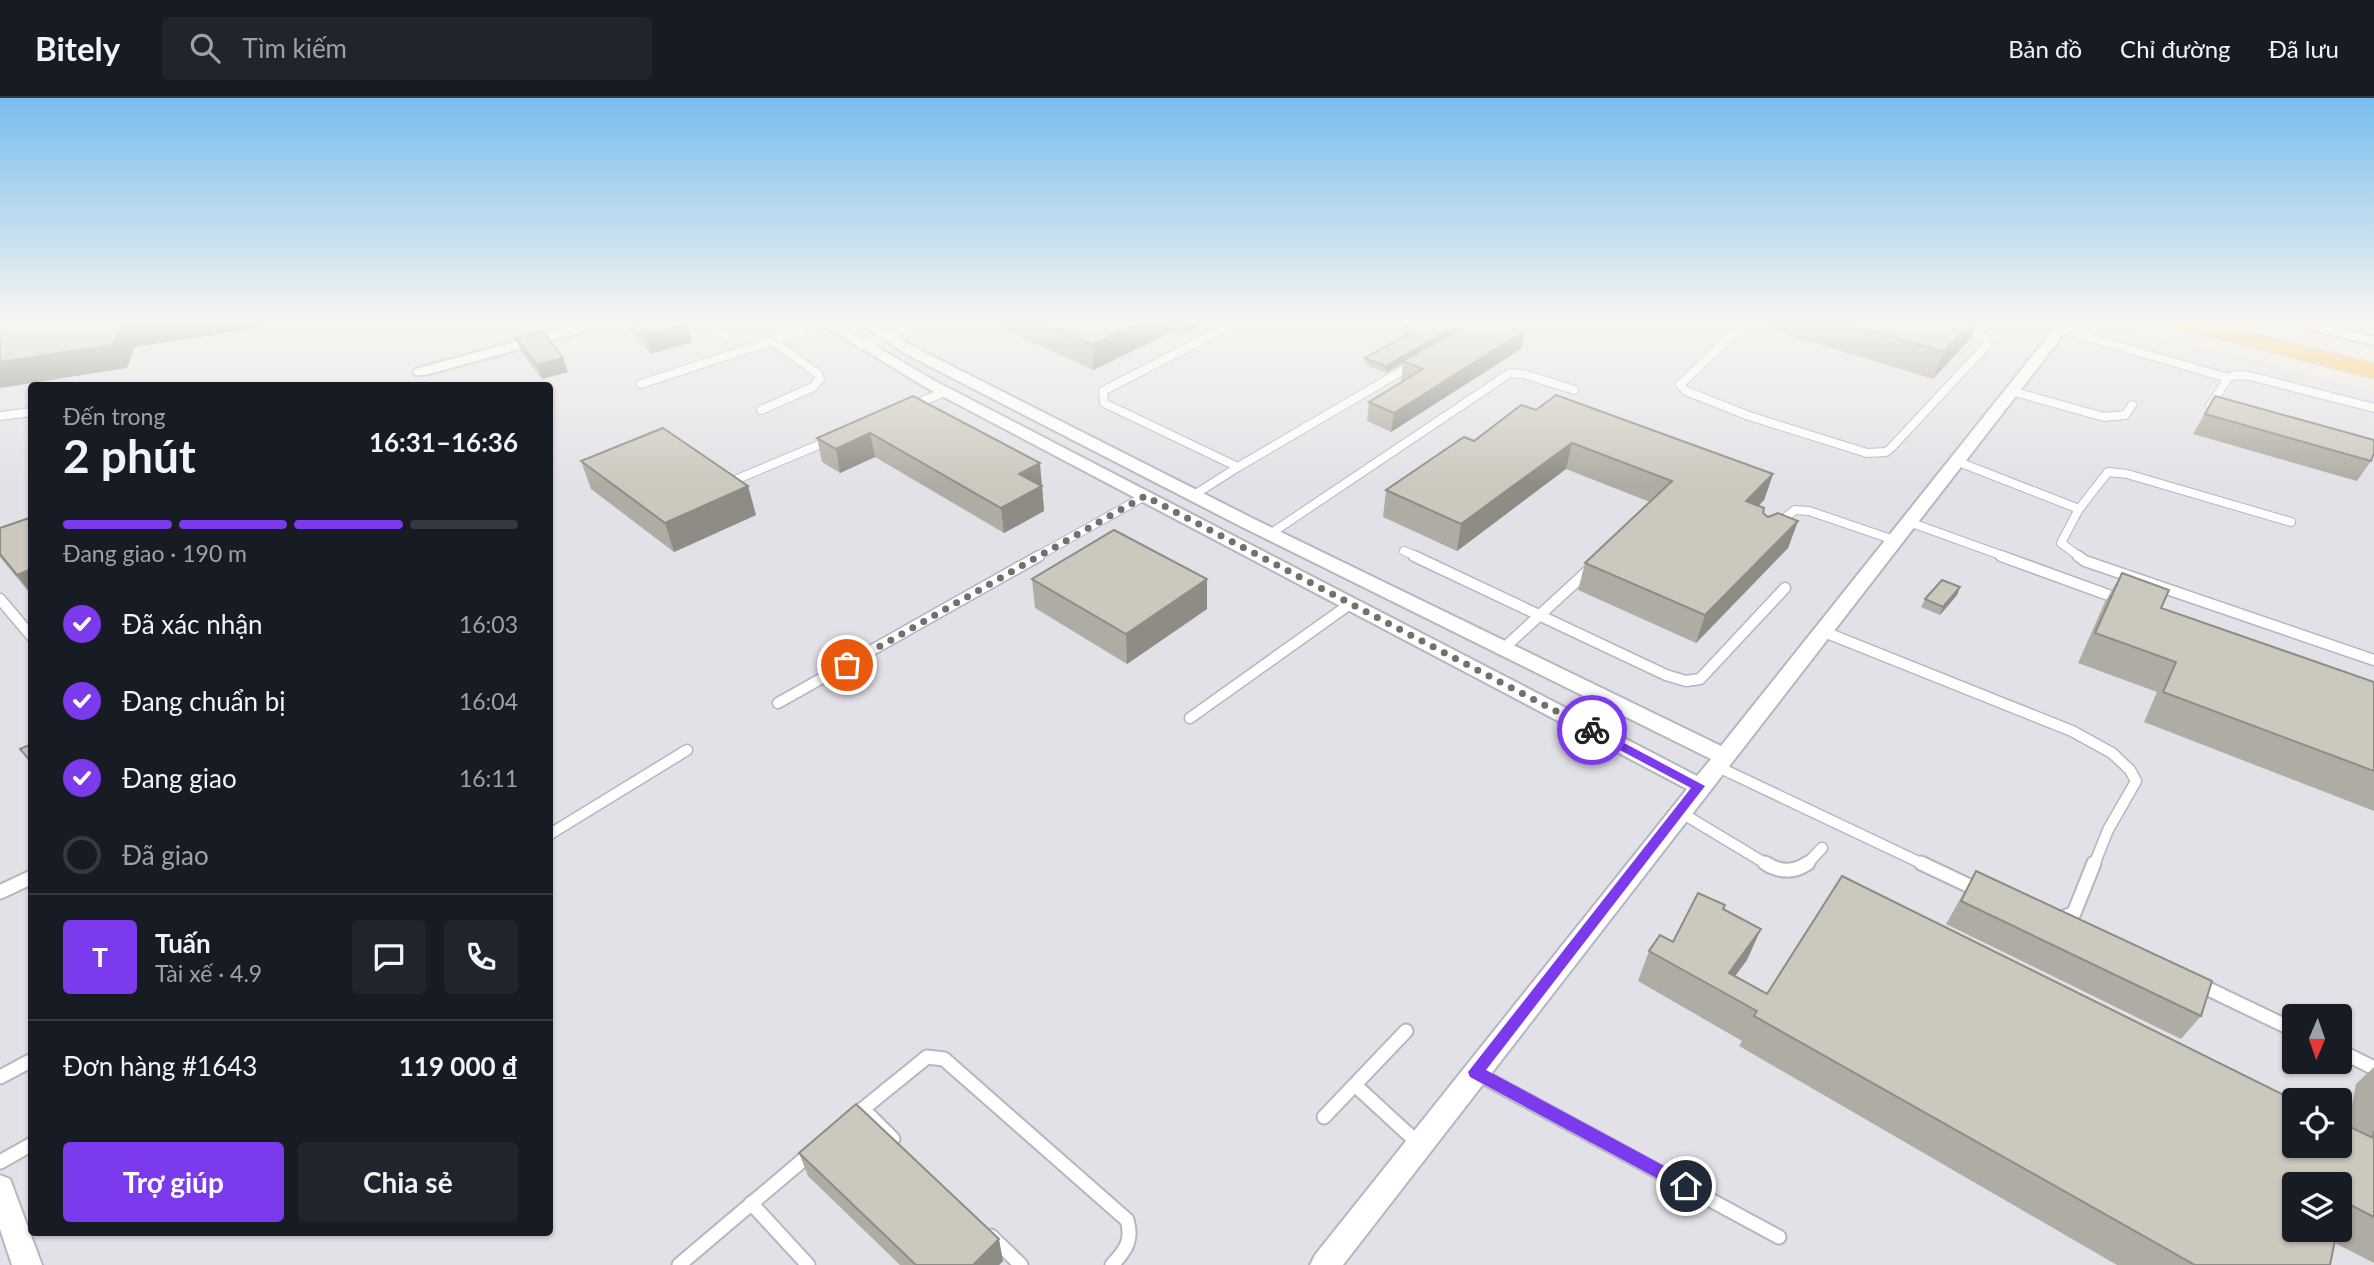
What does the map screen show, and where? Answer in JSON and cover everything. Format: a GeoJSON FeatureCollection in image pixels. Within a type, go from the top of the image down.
{"type":"FeatureCollection","features":[{"type":"Feature","properties":{"kind":"street"},"geometry":{"type":"LineString","coordinates":[[916,375],[1699,786]]}},
{"type":"Feature","properties":{"kind":"street"},"geometry":{"type":"LineString","coordinates":[[959,375],[1270,534],[1504,648],[1720,761]]}},
{"type":"Feature","properties":{"kind":"street"},"geometry":{"type":"LineString","coordinates":[[1325,1265],[2023,375]]}},
{"type":"Feature","properties":{"kind":"street"},"geometry":{"type":"LineString","coordinates":[[0,1188],[27,1265]]}},
{"type":"Feature","properties":{"kind":"lane"},"geometry":{"type":"LineString","coordinates":[[641,384],[667,375]]}},
{"type":"Feature","properties":{"kind":"lane"},"geometry":{"type":"LineString","coordinates":[[761,410],[813,387],[820,379],[819,375]]}},
{"type":"Feature","properties":{"kind":"lane"},"geometry":{"type":"LineString","coordinates":[[1132,375],[1103,391],[1104,403],[1238,467]]}},
{"type":"Feature","properties":{"kind":"lane"},"geometry":{"type":"LineString","coordinates":[[1194,495],[1394,375]]}},
{"type":"Feature","properties":{"kind":"lane"},"geometry":{"type":"LineString","coordinates":[[1270,534],[1506,375]]}},
{"type":"Feature","properties":{"kind":"lane"},"geometry":{"type":"LineString","coordinates":[[1531,375],[1574,390]]}},
{"type":"Feature","properties":{"kind":"lane"},"geometry":{"type":"LineString","coordinates":[[1689,375],[1680,384],[1686,391],[1749,416],[1867,453],[1878,454],[1891,448],[1958,375]]}},
{"type":"Feature","properties":{"kind":"lane"},"geometry":{"type":"LineString","coordinates":[[2220,375],[2228,378]]}},
{"type":"Feature","properties":{"kind":"lane"},"geometry":{"type":"LineString","coordinates":[[2233,414],[2210,406],[2228,378],[2235,375]]}},
{"type":"Feature","properties":{"kind":"lane"},"geometry":{"type":"LineString","coordinates":[[2242,375],[2374,408]]}},
{"type":"Feature","properties":{"kind":"lane"},"geometry":{"type":"LineString","coordinates":[[2011,391],[2104,417],[2125,415],[2132,404]]}},
{"type":"Feature","properties":{"kind":"lane"},"geometry":{"type":"LineString","coordinates":[[908,407],[945,392]]}},
{"type":"Feature","properties":{"kind":"lane"},"geometry":{"type":"LineString","coordinates":[[0,416],[28,412]]}},
{"type":"Feature","properties":{"kind":"lane"},"geometry":{"type":"LineString","coordinates":[[735,480],[834,438]]}},
{"type":"Feature","properties":{"kind":"lane"},"geometry":{"type":"LineString","coordinates":[[1956,461],[2078,509]]}},
{"type":"Feature","properties":{"kind":"lane"},"geometry":{"type":"LineString","coordinates":[[2291,522],[2120,472],[2108,472],[2078,509],[2062,543],[2085,561],[2374,660]]}},
{"type":"Feature","properties":{"kind":"lane"},"geometry":{"type":"LineString","coordinates":[[778,704],[1145,496]]}},
{"type":"Feature","properties":{"kind":"lane"},"geometry":{"type":"LineString","coordinates":[[1769,531],[1795,510],[1802,510],[1894,540]]}},
{"type":"Feature","properties":{"kind":"lane"},"geometry":{"type":"LineString","coordinates":[[1909,522],[2129,603]]}},
{"type":"Feature","properties":{"kind":"lane"},"geometry":{"type":"LineString","coordinates":[[1404,551],[1666,675],[1694,681],[1700,679],[1785,588]]}},
{"type":"Feature","properties":{"kind":"lane"},"geometry":{"type":"LineString","coordinates":[[1504,648],[1597,563]]}},
{"type":"Feature","properties":{"kind":"lane"},"geometry":{"type":"LineString","coordinates":[[0,599],[28,632]]}},
{"type":"Feature","properties":{"kind":"lane"},"geometry":{"type":"LineString","coordinates":[[1189,718],[1350,604]]}},
{"type":"Feature","properties":{"kind":"lane"},"geometry":{"type":"LineString","coordinates":[[1822,631],[2072,731],[2112,752],[2130,769],[2136,781],[2108,830],[2074,913],[2068,921],[2047,920]]}},
{"type":"Feature","properties":{"kind":"lane"},"geometry":{"type":"LineString","coordinates":[[553,832],[687,751]]}},
{"type":"Feature","properties":{"kind":"lane"},"geometry":{"type":"LineString","coordinates":[[1720,761],[1985,893]]}},
{"type":"Feature","properties":{"kind":"lane"},"geometry":{"type":"LineString","coordinates":[[1679,812],[1776,870],[1794,871],[1808,866],[1822,848]]}},
{"type":"Feature","properties":{"kind":"lane"},"geometry":{"type":"LineString","coordinates":[[0,892],[28,879]]}},
{"type":"Feature","properties":{"kind":"lane"},"geometry":{"type":"LineString","coordinates":[[2181,976],[2282,1024]]}},
{"type":"Feature","properties":{"kind":"lane"},"geometry":{"type":"LineString","coordinates":[[1324,1117],[1406,1031]]}},
{"type":"Feature","properties":{"kind":"lane"},"geometry":{"type":"LineString","coordinates":[[842,1126],[927,1057],[944,1059],[1127,1220],[1132,1234],[1131,1242],[1112,1265]]}},
{"type":"Feature","properties":{"kind":"lane"},"geometry":{"type":"LineString","coordinates":[[2352,1057],[2374,1068]]}},
{"type":"Feature","properties":{"kind":"lane"},"geometry":{"type":"LineString","coordinates":[[0,1077],[28,1062]]}},
{"type":"Feature","properties":{"kind":"lane"},"geometry":{"type":"LineString","coordinates":[[1475,1072],[1779,1237]]}},
{"type":"Feature","properties":{"kind":"lane"},"geometry":{"type":"LineString","coordinates":[[1356,1086],[1420,1144]]}},
{"type":"Feature","properties":{"kind":"lane"},"geometry":{"type":"LineString","coordinates":[[863,1109],[902,1148]]}},
{"type":"Feature","properties":{"kind":"lane"},"geometry":{"type":"LineString","coordinates":[[679,1265],[822,1143]]}},
{"type":"Feature","properties":{"kind":"lane"},"geometry":{"type":"LineString","coordinates":[[0,1162],[28,1146]]}},
{"type":"Feature","properties":{"kind":"lane"},"geometry":{"type":"LineString","coordinates":[[751,1203],[808,1265]]}},
{"type":"Feature","properties":{"kind":"lane"},"geometry":{"type":"LineString","coordinates":[[981,1226],[1021,1265]]}},
{"type":"Feature","properties":{"kind":"shaded area"},"geometry":{"type":"Polygon","coordinates":[[[0,375],[2313,375],[2374,391],[2374,1265],[0,1265],[0,375]]]}},
{"type":"Feature","properties":{"kind":"building"},"geometry":{"type":"Polygon","coordinates":[[[1412,375],[1454,375],[1394,413],[1369,402],[1412,375]]]}},
{"type":"Feature","properties":{"kind":"building"},"geometry":{"type":"Polygon","coordinates":[[[1556,395],[1773,474],[1746,501],[1764,508],[1763,513],[1768,517],[1778,513],[1798,521],[1705,615],[1585,563],[1672,481],[1572,443],[1461,524],[1386,490],[1464,437],[1474,441],[1521,405],[1536,410],[1556,395]]]}},
{"type":"Feature","properties":{"kind":"building"},"geometry":{"type":"Polygon","coordinates":[[[913,396],[1040,463],[1019,474],[1042,486],[1001,508],[870,433],[836,449],[817,438],[913,396]]]}},
{"type":"Feature","properties":{"kind":"building"},"geometry":{"type":"Polygon","coordinates":[[[2215,396],[2374,440],[2371,461],[2205,414],[2215,396]]]}},
{"type":"Feature","properties":{"kind":"building"},"geometry":{"type":"Polygon","coordinates":[[[663,428],[748,486],[665,523],[581,461],[663,428]]]}},
{"type":"Feature","properties":{"kind":"building"},"geometry":{"type":"Polygon","coordinates":[[[28,518],[28,571],[17,575],[0,554],[0,528],[28,518]]]}},
{"type":"Feature","properties":{"kind":"building"},"geometry":{"type":"Polygon","coordinates":[[[1114,530],[1207,579],[1126,634],[1032,579],[1114,530]]]}},
{"type":"Feature","properties":{"kind":"building"},"geometry":{"type":"Polygon","coordinates":[[[2122,573],[2169,590],[2161,608],[2374,682],[2374,771],[2163,692],[2176,662],[2095,633],[2122,573]]]}},
{"type":"Feature","properties":{"kind":"building"},"geometry":{"type":"Polygon","coordinates":[[[1942,580],[1960,587],[1943,607],[1925,599],[1942,580]]]}},
{"type":"Feature","properties":{"kind":"building"},"geometry":{"type":"Polygon","coordinates":[[[28,746],[28,758],[20,749],[28,746]]]}},
{"type":"Feature","properties":{"kind":"building"},"geometry":{"type":"Polygon","coordinates":[[[1976,871],[2212,981],[2201,1016],[1961,901],[1976,871]]]}},
{"type":"Feature","properties":{"kind":"building"},"geometry":{"type":"Polygon","coordinates":[[[1842,876],[2282,1094],[2282,1158],[2352,1158],[2352,1128],[2373,1138],[2374,1131],[2374,1217],[2352,1206],[2352,1172],[2282,1172],[2282,1242],[2335,1242],[2330,1265],[2195,1265],[1754,1016],[1757,1011],[1649,951],[1660,935],[1673,942],[1698,893],[1725,905],[1723,909],[1761,929],[1729,973],[1767,994],[1842,876]]]}},
{"type":"Feature","properties":{"kind":"building"},"geometry":{"type":"Polygon","coordinates":[[[856,1104],[999,1239],[973,1265],[916,1265],[799,1153],[856,1104]]]}},
{"type":"Feature","properties":{"kind":"way so far"},"geometry":{"type":"LineString","coordinates":[[847,665],[1145,496],[1592,730]]}},
{"type":"Feature","properties":{"kind":"route"},"geometry":{"type":"LineString","coordinates":[[1592,730],[1699,786],[1475,1072],[1686,1186]]}}]}
